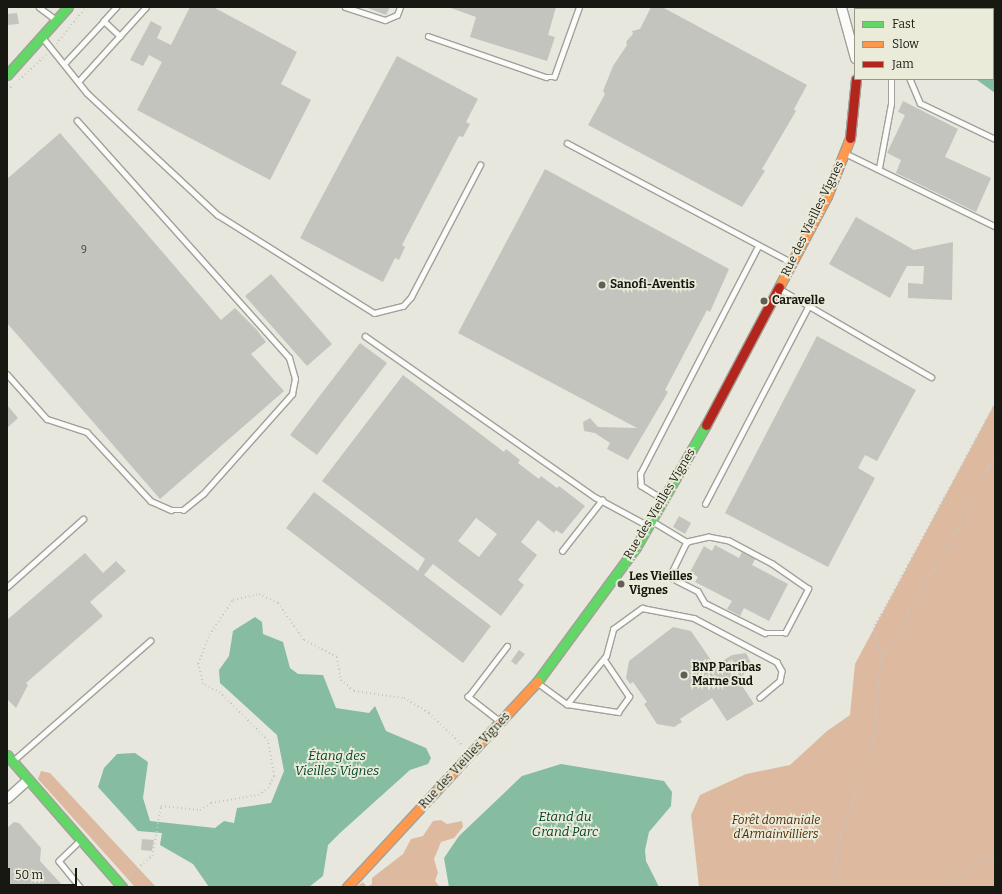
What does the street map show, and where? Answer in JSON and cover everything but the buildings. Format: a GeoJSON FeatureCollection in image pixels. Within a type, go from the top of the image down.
{"type":"FeatureCollection","features":[{"type":"Feature","properties":{"kind":"street"},"geometry":{"type":"LineString","coordinates":[[7,75],[43,38],[68,7]]}},
{"type":"Feature","properties":{"kind":"street"},"geometry":{"type":"LineString","coordinates":[[841,7],[854,44]]}},
{"type":"Feature","properties":{"kind":"street","name":"Rue des Vieilles Vignes"},"geometry":{"type":"LineString","coordinates":[[347,887],[472,755],[537,682],[582,625],[650,524],[793,262],[845,153],[853,126],[856,80]]}},
{"type":"Feature","properties":{"kind":"street"},"geometry":{"type":"LineString","coordinates":[[10,758],[121,885]]}},
{"type":"Feature","properties":{"kind":"street"},"geometry":{"type":"LineString","coordinates":[[7,798],[28,779]]}},
{"type":"Feature","properties":{"kind":"lane"},"geometry":{"type":"LineString","coordinates":[[39,7],[57,21]]}},
{"type":"Feature","properties":{"kind":"lane"},"geometry":{"type":"LineString","coordinates":[[64,64],[117,7]]}},
{"type":"Feature","properties":{"kind":"lane"},"geometry":{"type":"LineString","coordinates":[[78,82],[146,7]]}},
{"type":"Feature","properties":{"kind":"lane"},"geometry":{"type":"LineString","coordinates":[[345,7],[385,20],[397,15],[400,7]]}},
{"type":"Feature","properties":{"kind":"lane"},"geometry":{"type":"LineString","coordinates":[[428,36],[546,77],[554,76],[579,7]]}},
{"type":"Feature","properties":{"kind":"lane"},"geometry":{"type":"LineString","coordinates":[[104,21],[120,36]]}},
{"type":"Feature","properties":{"kind":"lane"},"geometry":{"type":"LineString","coordinates":[[43,38],[78,82],[218,215],[374,314],[404,306],[411,297],[480,165]]}},
{"type":"Feature","properties":{"kind":"lane"},"geometry":{"type":"LineString","coordinates":[[879,168],[891,104],[891,80]]}},
{"type":"Feature","properties":{"kind":"lane"},"geometry":{"type":"LineString","coordinates":[[910,80],[920,103],[995,139]]}},
{"type":"Feature","properties":{"kind":"lane"},"geometry":{"type":"LineString","coordinates":[[7,374],[47,419],[87,432],[151,501],[171,510],[183,510],[203,494],[292,394],[295,379],[289,358],[77,121]]}},
{"type":"Feature","properties":{"kind":"lane"},"geometry":{"type":"LineString","coordinates":[[567,143],[758,246],[793,262]]}},
{"type":"Feature","properties":{"kind":"lane"},"geometry":{"type":"LineString","coordinates":[[845,153],[879,168],[995,226]]}},
{"type":"Feature","properties":{"kind":"lane"},"geometry":{"type":"LineString","coordinates":[[664,500],[641,486],[640,474],[758,246]]}},
{"type":"Feature","properties":{"kind":"lane"},"geometry":{"type":"LineString","coordinates":[[779,288],[931,377]]}},
{"type":"Feature","properties":{"kind":"lane"},"geometry":{"type":"LineString","coordinates":[[705,504],[809,305]]}},
{"type":"Feature","properties":{"kind":"lane"},"geometry":{"type":"LineString","coordinates":[[365,336],[602,500],[687,542],[709,537],[729,541],[772,564],[808,588],[785,634],[765,633],[705,603],[698,590],[670,577],[687,542]]}},
{"type":"Feature","properties":{"kind":"lane"},"geometry":{"type":"LineString","coordinates":[[562,551],[602,500]]}},
{"type":"Feature","properties":{"kind":"lane"},"geometry":{"type":"LineString","coordinates":[[7,587],[83,519]]}},
{"type":"Feature","properties":{"kind":"lane"},"geometry":{"type":"LineString","coordinates":[[567,704],[604,660],[613,629],[639,609],[694,618],[780,666],[780,681],[760,698]]}},
{"type":"Feature","properties":{"kind":"lane"},"geometry":{"type":"LineString","coordinates":[[10,758],[150,641]]}},
{"type":"Feature","properties":{"kind":"lane"},"geometry":{"type":"LineString","coordinates":[[501,723],[468,697],[507,646]]}},
{"type":"Feature","properties":{"kind":"lane"},"geometry":{"type":"LineString","coordinates":[[537,682],[567,704],[613,713],[628,703],[629,697],[604,660]]}},
{"type":"Feature","properties":{"kind":"lane"},"geometry":{"type":"LineString","coordinates":[[80,887],[59,861],[82,840]]}},
{"type":"Feature","properties":{"kind":"path"},"geometry":{"type":"LineString","coordinates":[[832,887],[840,838],[873,743],[881,659],[873,629],[995,403]]}},
{"type":"Feature","properties":{"kind":"path"},"geometry":{"type":"LineString","coordinates":[[881,659],[952,540],[995,454]]}},
{"type":"Feature","properties":{"kind":"path"},"geometry":{"type":"LineString","coordinates":[[121,885],[152,856],[158,833],[161,806],[200,810],[211,803],[258,795],[268,788],[274,776],[268,741],[220,693],[203,684],[198,664],[209,635],[233,600],[260,594],[278,604],[304,640],[337,657],[341,680],[354,691],[404,698],[429,713],[472,755]]}},
{"type":"Feature","properties":{"kind":"path"},"geometry":{"type":"LineString","coordinates":[[938,887],[995,858]]}},
{"type":"Feature","properties":{"kind":"shaded area"},"geometry":{"type":"Polygon","coordinates":[[[858,7],[995,7],[995,22],[994,8],[858,7]]]}},
{"type":"Feature","properties":{"kind":"green space","name":"Forêt domaniale d'Armainvilliers"},"geometry":{"type":"Polygon","coordinates":[[[995,403],[995,887],[699,887],[691,815],[700,795],[746,774],[790,765],[827,731],[850,715],[855,664],[995,403]]]}},
{"type":"Feature","properties":{"kind":"green space"},"geometry":{"type":"Polygon","coordinates":[[[41,771],[50,773],[156,887],[135,887],[38,779],[41,771]]]}},
{"type":"Feature","properties":{"kind":"green space"},"geometry":{"type":"Polygon","coordinates":[[[441,820],[447,824],[462,821],[463,827],[454,838],[441,842],[434,859],[438,873],[435,881],[440,887],[367,887],[372,884],[372,878],[403,854],[411,839],[423,836],[433,821],[441,820]]]}},
{"type":"Feature","properties":{"kind":"green space"},"geometry":{"type":"Polygon","coordinates":[[[363,882],[367,887],[356,887],[363,882]]]}},
{"type":"Feature","properties":{"kind":"water"},"geometry":{"type":"Polygon","coordinates":[[[994,48],[995,48],[995,93],[977,80],[994,80],[994,48]]]}},
{"type":"Feature","properties":{"kind":"water","name":"Étang des Vieilles Vignes"},"geometry":{"type":"Polygon","coordinates":[[[255,617],[262,622],[263,634],[283,642],[290,668],[298,674],[323,675],[336,708],[369,713],[375,706],[386,731],[426,748],[431,758],[428,764],[410,770],[328,845],[323,876],[309,887],[209,887],[193,864],[160,845],[162,833],[138,831],[98,787],[104,768],[117,754],[135,753],[148,762],[143,798],[150,821],[215,828],[224,821],[234,823],[237,808],[271,803],[284,771],[277,735],[220,683],[219,670],[229,656],[233,631],[255,617]]]}},
{"type":"Feature","properties":{"kind":"water","name":"Etand du Grand Parc"},"geometry":{"type":"Polygon","coordinates":[[[561,764],[664,781],[672,792],[671,806],[649,832],[645,850],[646,861],[659,887],[449,887],[444,858],[459,836],[522,776],[561,764]]]}},
{"type":"Feature","properties":{"kind":"traffic: fast"},"geometry":{"type":"LineString","coordinates":[[7,75],[68,7]]}},
{"type":"Feature","properties":{"kind":"traffic: fast"},"geometry":{"type":"LineString","coordinates":[[537,682],[636,547],[706,425]]}},
{"type":"Feature","properties":{"kind":"traffic: fast"},"geometry":{"type":"LineString","coordinates":[[7,755],[122,887]]}},
{"type":"Feature","properties":{"kind":"traffic: slow"},"geometry":{"type":"LineString","coordinates":[[779,287],[827,196],[850,138]]}},
{"type":"Feature","properties":{"kind":"traffic: slow"},"geometry":{"type":"LineString","coordinates":[[347,887],[537,682]]}},
{"type":"Feature","properties":{"kind":"traffic: jam"},"geometry":{"type":"LineString","coordinates":[[850,138],[856,80]]}},
{"type":"Feature","properties":{"kind":"traffic: jam"},"geometry":{"type":"LineString","coordinates":[[706,425],[779,287]]}},
{"type":"Feature","properties":{"kind":"place","name":"Sanofi-Aventis"},"geometry":{"type":"Point","coordinates":[602,285]}},
{"type":"Feature","properties":{"kind":"place","name":"Caravelle"},"geometry":{"type":"Point","coordinates":[764,301]}},
{"type":"Feature","properties":{"kind":"place","name":"Les Vieilles Vignes"},"geometry":{"type":"Point","coordinates":[621,584]}},
{"type":"Feature","properties":{"kind":"place","name":"BNP Paribas Marne Sud"},"geometry":{"type":"Point","coordinates":[684,675]}}]}
